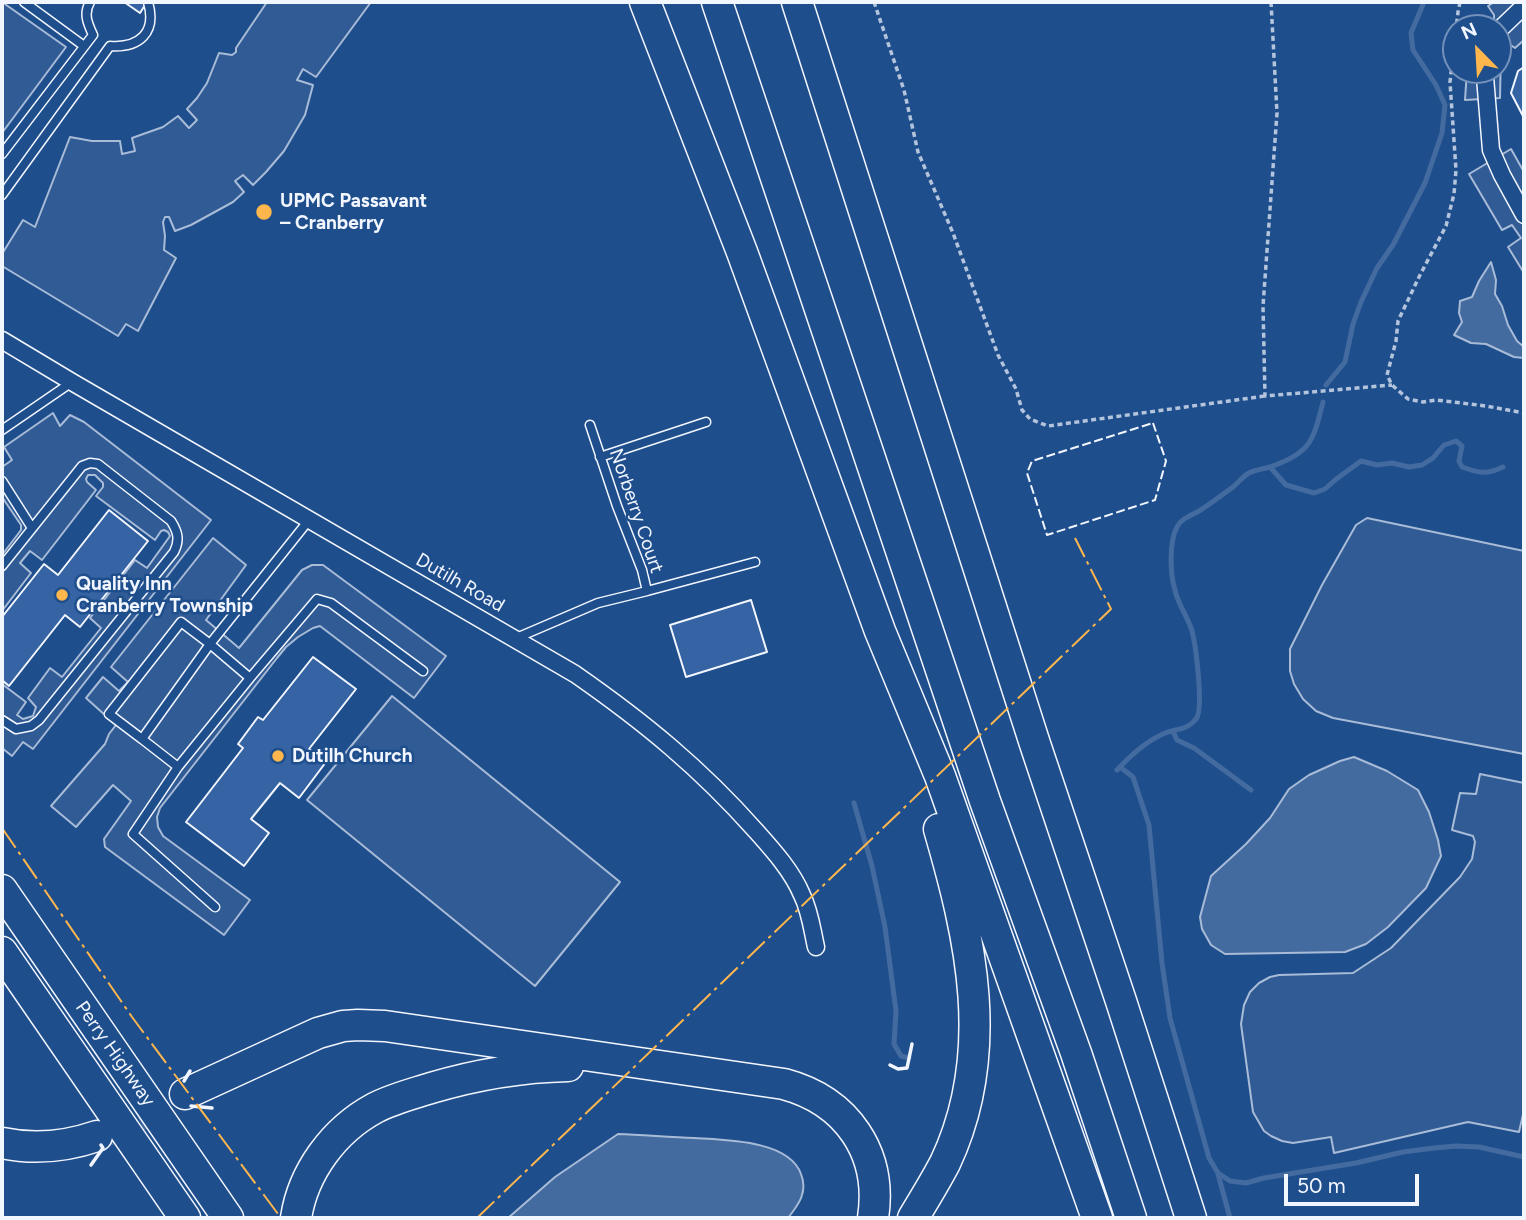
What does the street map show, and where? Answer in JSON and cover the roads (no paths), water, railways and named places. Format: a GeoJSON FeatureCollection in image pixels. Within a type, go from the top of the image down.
{"type":"FeatureCollection","features":[{"type":"Feature","properties":{"kind":"highway"},"geometry":{"type":"LineString","coordinates":[[645,2],[742,252],[880,631],[940,776],[1097,1218]]}},
{"type":"Feature","properties":{"kind":"highway"},"geometry":{"type":"LineString","coordinates":[[717,2],[985,801],[1076,1053],[1131,1218]]}},
{"type":"Feature","properties":{"kind":"highway"},"geometry":{"type":"LineString","coordinates":[[799,5],[1031,731],[1191,1218]]}},
{"type":"Feature","properties":{"kind":"highway"},"geometry":{"type":"LineString","coordinates":[[880,631],[952,876],[970,957],[975,999],[974,1057],[958,1130],[946,1161],[913,1218]]}},
{"type":"Feature","properties":{"kind":"highway","name":"Perry Highway"},"geometry":{"type":"LineString","coordinates":[[2,890],[228,1218]]}},
{"type":"Feature","properties":{"kind":"highway","name":"Perry Highway"},"geometry":{"type":"LineString","coordinates":[[2,953],[185,1218]]}},
{"type":"Feature","properties":{"kind":"highway"},"geometry":{"type":"LineString","coordinates":[[185,1094],[305,1038],[331,1029],[358,1025],[385,1026],[783,1084],[799,1088],[828,1103],[851,1126],[867,1155],[875,1187],[873,1218]]}},
{"type":"Feature","properties":{"kind":"highway"},"geometry":{"type":"LineString","coordinates":[[296,1218],[308,1180],[326,1149],[349,1126],[368,1112],[389,1102],[472,1077],[527,1068],[663,1067]]}},
{"type":"Feature","properties":{"kind":"highway"},"geometry":{"type":"LineString","coordinates":[[2,1143],[53,1147],[97,1136]]}},
{"type":"Feature","properties":{"kind":"street"},"geometry":{"type":"LineString","coordinates":[[1486,84],[1491,150],[1524,215]]}},
{"type":"Feature","properties":{"kind":"street","name":"Dutilh Road"},"geometry":{"type":"LineString","coordinates":[[2,340],[575,674],[627,710],[665,740],[768,844],[796,883],[808,913],[816,947]]}},
{"type":"Feature","properties":{"kind":"lane"},"geometry":{"type":"LineString","coordinates":[[24,2],[84,46]]}},
{"type":"Feature","properties":{"kind":"lane"},"geometry":{"type":"LineString","coordinates":[[2,154],[93,35],[87,21],[87,6],[90,2]]}},
{"type":"Feature","properties":{"kind":"lane"},"geometry":{"type":"LineString","coordinates":[[2,195],[110,46],[125,47],[139,41],[149,29],[152,13],[149,2]]}},
{"type":"Feature","properties":{"kind":"lane"},"geometry":{"type":"LineString","coordinates":[[2,430],[72,382]]}},
{"type":"Feature","properties":{"kind":"lane"},"geometry":{"type":"LineString","coordinates":[[600,457],[706,422]]}},
{"type":"Feature","properties":{"kind":"lane","name":"Norberry Court"},"geometry":{"type":"LineString","coordinates":[[514,639],[598,603],[647,591],[590,425]]}},
{"type":"Feature","properties":{"kind":"lane"},"geometry":{"type":"LineString","coordinates":[[2,566],[82,466],[90,463],[98,464],[172,521],[177,532],[178,544],[174,552],[40,720],[31,726],[16,729],[2,719]]}},
{"type":"Feature","properties":{"kind":"lane"},"geometry":{"type":"LineString","coordinates":[[2,481],[32,528]]}},
{"type":"Feature","properties":{"kind":"lane"},"geometry":{"type":"LineString","coordinates":[[142,739],[210,644],[309,520]]}},
{"type":"Feature","properties":{"kind":"lane"},"geometry":{"type":"LineString","coordinates":[[647,591],[755,562]]}},
{"type":"Feature","properties":{"kind":"lane"},"geometry":{"type":"LineString","coordinates":[[215,907],[133,834],[178,767],[317,599],[331,603],[423,671]]}},
{"type":"Feature","properties":{"kind":"lane"},"geometry":{"type":"LineString","coordinates":[[178,767],[109,714],[181,622],[250,678]]}},
{"type":"Feature","properties":{"kind":"waterway"},"geometry":{"type":"LineString","coordinates":[[1326,385],[1345,362],[1361,302],[1425,183],[1442,133],[1445,105],[1436,85],[1413,50],[1411,33],[1424,2]]}},
{"type":"Feature","properties":{"kind":"waterway"},"geometry":{"type":"LineString","coordinates":[[1117,770],[1156,737],[1189,726],[1198,713],[1199,679],[1193,635],[1172,576],[1171,558],[1177,527],[1247,474],[1284,462],[1302,450],[1313,436],[1323,402]]}},
{"type":"Feature","properties":{"kind":"waterway"},"geometry":{"type":"LineString","coordinates":[[1270,467],[1286,485],[1314,493],[1325,489],[1361,461],[1377,465],[1422,465],[1433,458],[1444,445],[1456,441],[1462,446],[1459,461],[1462,467],[1483,472],[1503,467]]}},
{"type":"Feature","properties":{"kind":"waterway"},"geometry":{"type":"LineString","coordinates":[[1173,731],[1177,740],[1194,748],[1251,790]]}},
{"type":"Feature","properties":{"kind":"waterway"},"geometry":{"type":"LineString","coordinates":[[1120,767],[1133,777],[1149,825],[1170,1018],[1209,1158],[1218,1173],[1230,1181],[1246,1183],[1403,1152],[1456,1146],[1479,1147],[1524,1157]]}},
{"type":"Feature","properties":{"kind":"waterway"},"geometry":{"type":"LineString","coordinates":[[854,803],[872,866],[885,927],[896,1011],[894,1044],[901,1056],[909,1058]]}},
{"type":"Feature","properties":{"kind":"waterway"},"geometry":{"type":"LineString","coordinates":[[1218,1174],[1230,1218]]}},
{"type":"Feature","properties":{"kind":"tunnel"},"geometry":{"type":"LineString","coordinates":[[97,1136],[185,1094]]}},
{"type":"Feature","properties":{"kind":"place","name":"UPMC Passavant – Cranberry"},"geometry":{"type":"Point","coordinates":[264,212]}},
{"type":"Feature","properties":{"kind":"place","name":"Quality Inn Cranberry Township"},"geometry":{"type":"Point","coordinates":[62,595]}},
{"type":"Feature","properties":{"kind":"place","name":"Dutilh Church"},"geometry":{"type":"Point","coordinates":[278,756]}}]}
